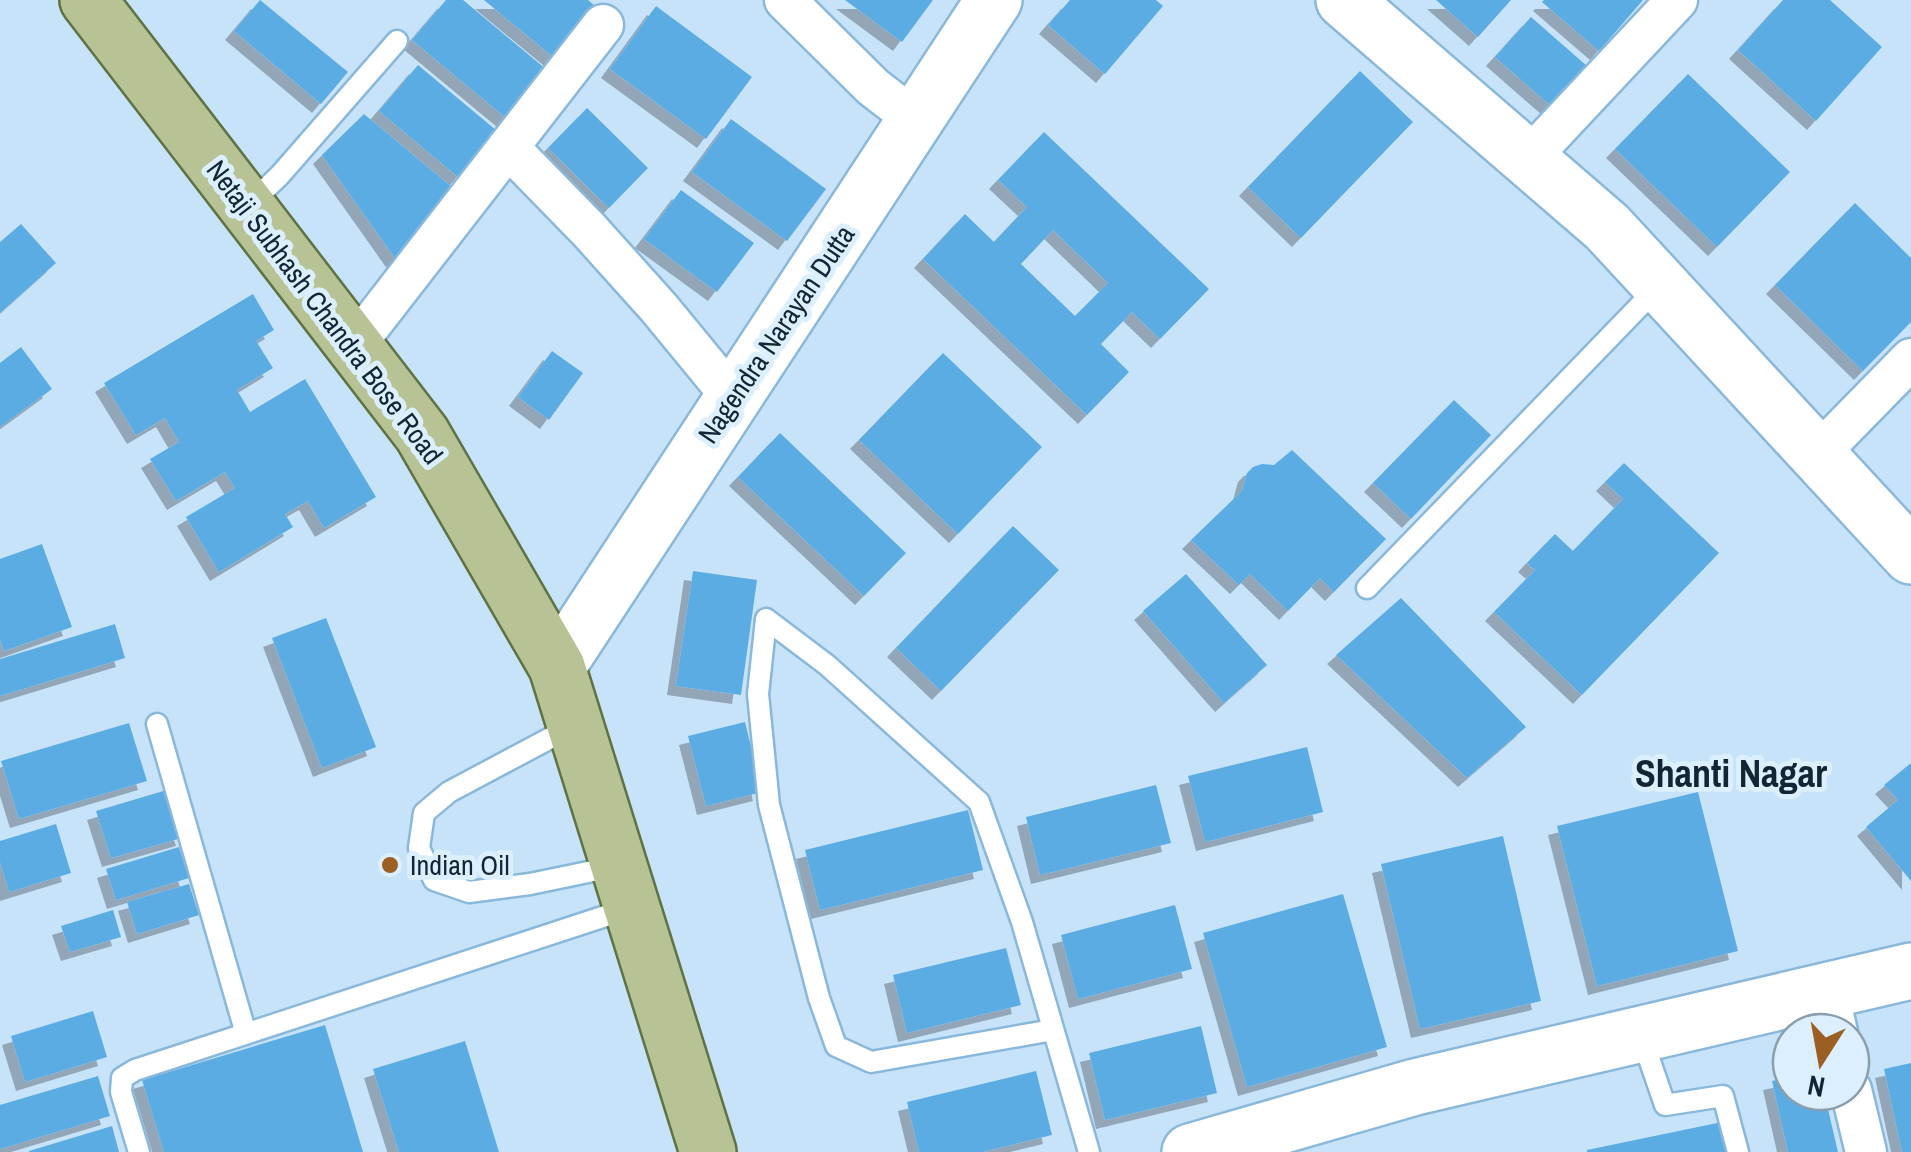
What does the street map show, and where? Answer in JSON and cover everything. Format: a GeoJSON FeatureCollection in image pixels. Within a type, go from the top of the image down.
{"type":"FeatureCollection","features":[{"type":"Feature","properties":{"kind":"main road","name":"Netaji Subhash Chandra Bose Road"},"geometry":{"type":"LineString","coordinates":[[106,8],[248,206],[422,434],[557,667],[708,1152]]}},
{"type":"Feature","properties":{"kind":"street"},"geometry":{"type":"LineString","coordinates":[[785,0],[874,87],[917,120]]}},
{"type":"Feature","properties":{"kind":"street","name":"Nagendra Narayan Dutta"},"geometry":{"type":"LineString","coordinates":[[557,667],[994,0]]}},
{"type":"Feature","properties":{"kind":"street"},"geometry":{"type":"LineString","coordinates":[[1344,0],[1607,227],[1911,556]]}},
{"type":"Feature","properties":{"kind":"street"},"geometry":{"type":"LineString","coordinates":[[1528,159],[1677,0]]}},
{"type":"Feature","properties":{"kind":"street"},"geometry":{"type":"LineString","coordinates":[[354,346],[604,24]]}},
{"type":"Feature","properties":{"kind":"street"},"geometry":{"type":"LineString","coordinates":[[508,147],[648,295],[732,398]]}},
{"type":"Feature","properties":{"kind":"street"},"geometry":{"type":"LineString","coordinates":[[1817,455],[1911,359]]}},
{"type":"Feature","properties":{"kind":"street"},"geometry":{"type":"LineString","coordinates":[[1190,1152],[1416,1088],[1641,1035],[1832,1010],[1911,971]]}},
{"type":"Feature","properties":{"kind":"street"},"geometry":{"type":"LineString","coordinates":[[1856,1112],[1866,1152]]}},
{"type":"Feature","properties":{"kind":"lane"},"geometry":{"type":"LineString","coordinates":[[248,206],[280,176],[397,41]]}},
{"type":"Feature","properties":{"kind":"lane"},"geometry":{"type":"LineString","coordinates":[[1367,588],[1660,285]]}},
{"type":"Feature","properties":{"kind":"lane"},"geometry":{"type":"LineString","coordinates":[[1053,1030],[871,1062],[836,1046],[819,998],[770,805],[758,694],[766,619],[827,664],[979,802],[1022,922],[1089,1152]]}},
{"type":"Feature","properties":{"kind":"lane"},"geometry":{"type":"LineString","coordinates":[[156,724],[246,1034]]}},
{"type":"Feature","properties":{"kind":"lane"},"geometry":{"type":"LineString","coordinates":[[575,725],[449,792],[424,813],[419,848],[434,880],[469,892],[530,884],[625,887]]}},
{"type":"Feature","properties":{"kind":"lane"},"geometry":{"type":"LineString","coordinates":[[138,1152],[120,1092],[122,1078],[136,1070],[246,1034],[625,887]]}},
{"type":"Feature","properties":{"kind":"lane"},"geometry":{"type":"LineString","coordinates":[[1641,1035],[1664,1105],[1723,1096],[1738,1152]]}},
{"type":"Feature","properties":{"kind":"building"},"geometry":{"type":"Polygon","coordinates":[[[260,0],[348,72],[321,104],[234,31],[260,0]]]}},
{"type":"Feature","properties":{"kind":"building"},"geometry":{"type":"Polygon","coordinates":[[[446,0],[463,0],[547,70],[506,118],[412,40],[446,0]]]}},
{"type":"Feature","properties":{"kind":"building"},"geometry":{"type":"Polygon","coordinates":[[[484,0],[588,0],[601,11],[558,61],[484,0]]]}},
{"type":"Feature","properties":{"kind":"building"},"geometry":{"type":"Polygon","coordinates":[[[845,0],[933,0],[902,42],[845,0]]]}},
{"type":"Feature","properties":{"kind":"building"},"geometry":{"type":"Polygon","coordinates":[[[1070,0],[1156,0],[1163,6],[1105,74],[1048,25],[1070,0]]]}},
{"type":"Feature","properties":{"kind":"building"},"geometry":{"type":"Polygon","coordinates":[[[1436,0],[1511,0],[1478,37],[1436,0]]]}},
{"type":"Feature","properties":{"kind":"building"},"geometry":{"type":"Polygon","coordinates":[[[1544,0],[1643,0],[1599,51],[1544,0]]]}},
{"type":"Feature","properties":{"kind":"building"},"geometry":{"type":"Polygon","coordinates":[[[1783,0],[1830,0],[1882,47],[1816,121],[1738,50],[1783,0]]]}},
{"type":"Feature","properties":{"kind":"building"},"geometry":{"type":"Polygon","coordinates":[[[656,6],[752,77],[706,139],[610,69],[656,6]]]}},
{"type":"Feature","properties":{"kind":"building"},"geometry":{"type":"Polygon","coordinates":[[[1531,17],[1587,66],[1551,106],[1495,57],[1531,17]]]}},
{"type":"Feature","properties":{"kind":"building"},"geometry":{"type":"Polygon","coordinates":[[[418,65],[497,131],[458,177],[379,111],[418,65]]]}},
{"type":"Feature","properties":{"kind":"building"},"geometry":{"type":"Polygon","coordinates":[[[1360,71],[1413,122],[1301,238],[1248,187],[1360,71]]]}},
{"type":"Feature","properties":{"kind":"building"},"geometry":{"type":"Polygon","coordinates":[[[1688,74],[1790,172],[1717,247],[1615,149],[1688,74]]]}},
{"type":"Feature","properties":{"kind":"building"},"geometry":{"type":"Polygon","coordinates":[[[587,108],[648,168],[609,208],[548,148],[587,108]]]}},
{"type":"Feature","properties":{"kind":"building"},"geometry":{"type":"Polygon","coordinates":[[[364,114],[460,194],[397,261],[322,155],[364,114]]]}},
{"type":"Feature","properties":{"kind":"building"},"geometry":{"type":"Polygon","coordinates":[[[731,119],[826,189],[787,241],[692,172],[731,119]]]}},
{"type":"Feature","properties":{"kind":"building"},"geometry":{"type":"Polygon","coordinates":[[[1044,132],[1209,289],[1160,339],[1132,312],[1101,344],[1129,372],[1087,415],[923,259],[965,214],[994,242],[1027,207],[998,180],[1044,132]],[[1053,230],[1021,264],[1075,316],[1108,283],[1053,230]]]}},
{"type":"Feature","properties":{"kind":"building"},"geometry":{"type":"Polygon","coordinates":[[[681,190],[754,243],[717,292],[644,239],[681,190]]]}},
{"type":"Feature","properties":{"kind":"building"},"geometry":{"type":"Polygon","coordinates":[[[1855,203],[1911,258],[1911,322],[1863,371],[1775,285],[1855,203]]]}},
{"type":"Feature","properties":{"kind":"building"},"geometry":{"type":"Polygon","coordinates":[[[21,224],[56,263],[0,313],[0,242],[21,224]]]}},
{"type":"Feature","properties":{"kind":"building"},"geometry":{"type":"Polygon","coordinates":[[[253,294],[274,330],[256,341],[273,368],[237,390],[250,412],[305,379],[376,497],[324,528],[308,501],[285,514],[293,527],[219,572],[186,517],[235,488],[225,472],[176,501],[150,459],[179,442],[165,418],[136,435],[104,383],[253,294]]]}},
{"type":"Feature","properties":{"kind":"building"},"geometry":{"type":"Polygon","coordinates":[[[21,347],[52,389],[0,427],[0,363],[21,347]]]}},
{"type":"Feature","properties":{"kind":"building"},"geometry":{"type":"Polygon","coordinates":[[[552,351],[583,373],[549,420],[518,397],[552,351]]]}},
{"type":"Feature","properties":{"kind":"building"},"geometry":{"type":"Polygon","coordinates":[[[943,353],[1042,447],[958,534],[859,440],[943,353]]]}},
{"type":"Feature","properties":{"kind":"building"},"geometry":{"type":"Polygon","coordinates":[[[1454,400],[1491,435],[1411,519],[1373,483],[1454,400]]]}},
{"type":"Feature","properties":{"kind":"building"},"geometry":{"type":"Polygon","coordinates":[[[780,433],[906,553],[864,596],[738,477],[780,433]]]}},
{"type":"Feature","properties":{"kind":"building"},"geometry":{"type":"Polygon","coordinates":[[[1292,450],[1386,539],[1334,592],[1320,578],[1288,611],[1250,574],[1239,585],[1191,540],[1242,491],[1253,467],[1274,465],[1292,450]]]}},
{"type":"Feature","properties":{"kind":"building"},"geometry":{"type":"Polygon","coordinates":[[[1624,463],[1719,553],[1582,695],[1494,612],[1535,570],[1527,563],[1555,534],[1573,551],[1623,499],[1605,482],[1624,463]]]}},
{"type":"Feature","properties":{"kind":"building"},"geometry":{"type":"Polygon","coordinates":[[[1013,526],[1059,570],[941,691],[896,648],[1013,526]]]}},
{"type":"Feature","properties":{"kind":"building"},"geometry":{"type":"Polygon","coordinates":[[[42,544],[72,627],[4,651],[0,640],[0,559],[42,544]]]}},
{"type":"Feature","properties":{"kind":"building"},"geometry":{"type":"Polygon","coordinates":[[[693,571],[757,580],[741,695],[676,686],[693,571]]]}},
{"type":"Feature","properties":{"kind":"building"},"geometry":{"type":"Polygon","coordinates":[[[1186,574],[1267,665],[1224,703],[1143,611],[1186,574]]]}},
{"type":"Feature","properties":{"kind":"building"},"geometry":{"type":"Polygon","coordinates":[[[1401,598],[1526,727],[1467,778],[1336,655],[1401,598]]]}},
{"type":"Feature","properties":{"kind":"building"},"geometry":{"type":"Polygon","coordinates":[[[326,618],[376,747],[322,768],[272,638],[326,618]]]}},
{"type":"Feature","properties":{"kind":"building"},"geometry":{"type":"Polygon","coordinates":[[[115,624],[125,658],[0,696],[0,659],[115,624]]]}},
{"type":"Feature","properties":{"kind":"building"},"geometry":{"type":"Polygon","coordinates":[[[745,722],[762,792],[706,806],[688,736],[745,722]]]}},
{"type":"Feature","properties":{"kind":"building"},"geometry":{"type":"Polygon","coordinates":[[[129,723],[147,781],[19,819],[1,761],[129,723]]]}},
{"type":"Feature","properties":{"kind":"building"},"geometry":{"type":"Polygon","coordinates":[[[1307,747],[1323,812],[1205,842],[1188,776],[1307,747]]]}},
{"type":"Feature","properties":{"kind":"building"},"geometry":{"type":"Polygon","coordinates":[[[1911,763],[1911,881],[1866,827],[1898,800],[1884,785],[1911,763]]]}},
{"type":"Feature","properties":{"kind":"building"},"geometry":{"type":"Polygon","coordinates":[[[1156,785],[1171,843],[1040,875],[1026,817],[1156,785]]]}},
{"type":"Feature","properties":{"kind":"building"},"geometry":{"type":"Polygon","coordinates":[[[170,789],[185,837],[111,858],[96,811],[170,789]]]}},
{"type":"Feature","properties":{"kind":"building"},"geometry":{"type":"Polygon","coordinates":[[[1698,792],[1738,951],[1597,986],[1557,826],[1698,792]]]}},
{"type":"Feature","properties":{"kind":"building"},"geometry":{"type":"Polygon","coordinates":[[[968,810],[983,870],[820,910],[805,850],[968,810]]]}},
{"type":"Feature","properties":{"kind":"building"},"geometry":{"type":"Polygon","coordinates":[[[56,824],[71,873],[9,892],[0,862],[0,841],[56,824]]]}},
{"type":"Feature","properties":{"kind":"building"},"geometry":{"type":"Polygon","coordinates":[[[1503,836],[1541,1001],[1420,1029],[1381,864],[1503,836]]]}},
{"type":"Feature","properties":{"kind":"building"},"geometry":{"type":"Polygon","coordinates":[[[179,847],[189,878],[116,900],[106,869],[179,847]]]}},
{"type":"Feature","properties":{"kind":"building"},"geometry":{"type":"Polygon","coordinates":[[[189,884],[199,915],[137,934],[127,902],[189,884]]]}},
{"type":"Feature","properties":{"kind":"building"},"geometry":{"type":"Polygon","coordinates":[[[1343,894],[1387,1047],[1247,1087],[1203,933],[1343,894]]]}},
{"type":"Feature","properties":{"kind":"building"},"geometry":{"type":"Polygon","coordinates":[[[1175,905],[1192,969],[1078,999],[1061,935],[1175,905]]]}},
{"type":"Feature","properties":{"kind":"building"},"geometry":{"type":"Polygon","coordinates":[[[113,910],[121,937],[70,952],[61,926],[113,910]]]}},
{"type":"Feature","properties":{"kind":"building"},"geometry":{"type":"Polygon","coordinates":[[[1006,948],[1021,1005],[907,1033],[893,975],[1006,948]]]}},
{"type":"Feature","properties":{"kind":"building"},"geometry":{"type":"Polygon","coordinates":[[[93,1011],[107,1057],[25,1082],[11,1036],[93,1011]]]}},
{"type":"Feature","properties":{"kind":"building"},"geometry":{"type":"Polygon","coordinates":[[[325,1025],[363,1152],[164,1152],[142,1080],[325,1025]]]}},
{"type":"Feature","properties":{"kind":"building"},"geometry":{"type":"Polygon","coordinates":[[[1201,1026],[1217,1093],[1105,1120],[1089,1053],[1201,1026]]]}},
{"type":"Feature","properties":{"kind":"building"},"geometry":{"type":"Polygon","coordinates":[[[465,1041],[499,1152],[399,1152],[373,1069],[465,1041]]]}},
{"type":"Feature","properties":{"kind":"building"},"geometry":{"type":"Polygon","coordinates":[[[1911,1063],[1911,1152],[1902,1152],[1884,1069],[1911,1063]]]}},
{"type":"Feature","properties":{"kind":"building"},"geometry":{"type":"Polygon","coordinates":[[[1036,1071],[1052,1135],[982,1152],[919,1152],[907,1102],[1036,1071]]]}},
{"type":"Feature","properties":{"kind":"building"},"geometry":{"type":"Polygon","coordinates":[[[98,1076],[110,1116],[0,1149],[0,1105],[98,1076]]]}},
{"type":"Feature","properties":{"kind":"building"},"geometry":{"type":"Polygon","coordinates":[[[1779,1112],[1829,1112],[1838,1152],[1788,1152],[1779,1112]]]}},
{"type":"Feature","properties":{"kind":"building"},"geometry":{"type":"Polygon","coordinates":[[[1722,1122],[1728,1152],[1587,1152],[1587,1150],[1722,1122]]]}},
{"type":"Feature","properties":{"kind":"building"},"geometry":{"type":"Polygon","coordinates":[[[112,1126],[119,1152],[29,1152],[29,1151],[112,1126]]]}},
{"type":"Feature","properties":{"kind":"place","name":"Indian Oil"},"geometry":{"type":"Point","coordinates":[390,865]}},
{"type":"Feature","properties":{"kind":"district","name":"Shanti Nagar"},"geometry":{"type":"Point","coordinates":[1731,774]}}]}
